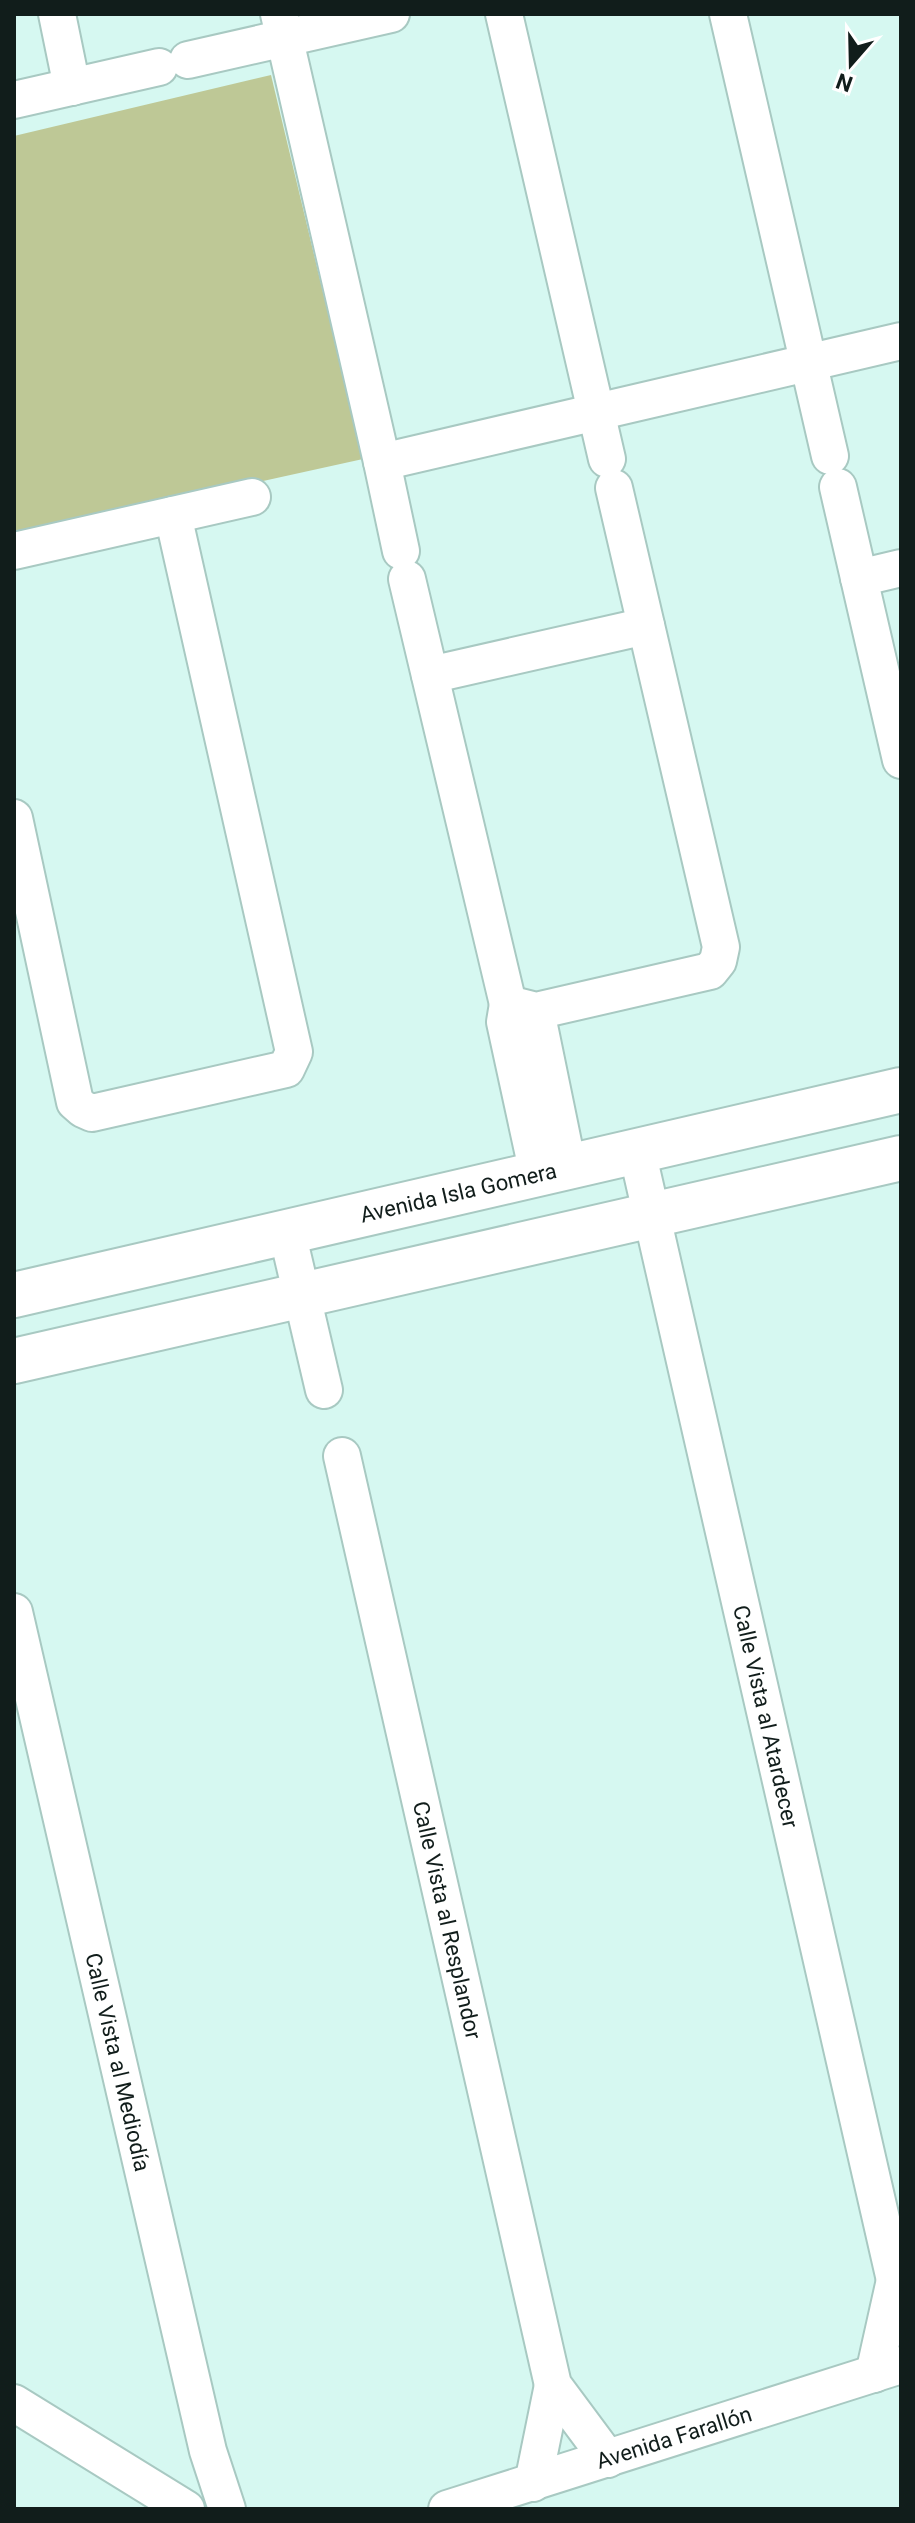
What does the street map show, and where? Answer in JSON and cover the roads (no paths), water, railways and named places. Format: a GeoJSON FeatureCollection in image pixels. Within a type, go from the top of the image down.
{"type":"FeatureCollection","features":[{"type":"Feature","properties":{"kind":"street"},"geometry":{"type":"LineString","coordinates":[[57,14],[72,87]]}},
{"type":"Feature","properties":{"kind":"street"},"geometry":{"type":"LineString","coordinates":[[14,100],[173,64],[281,26],[391,14]]}},
{"type":"Feature","properties":{"kind":"street"},"geometry":{"type":"LineString","coordinates":[[504,14],[721,947],[718,961],[710,971],[516,1012]]}},
{"type":"Feature","properties":{"kind":"street"},"geometry":{"type":"LineString","coordinates":[[728,14],[901,760]]}},
{"type":"Feature","properties":{"kind":"street"},"geometry":{"type":"LineString","coordinates":[[281,26],[430,675],[553,1171]]}},
{"type":"Feature","properties":{"kind":"street"},"geometry":{"type":"LineString","coordinates":[[382,462],[901,341]]}},
{"type":"Feature","properties":{"kind":"street"},"geometry":{"type":"LineString","coordinates":[[14,551],[252,497]]}},
{"type":"Feature","properties":{"kind":"street"},"geometry":{"type":"LineString","coordinates":[[14,818],[75,1102],[92,1113],[286,1069],[294,1052],[173,515]]}},
{"type":"Feature","properties":{"kind":"street"},"geometry":{"type":"LineString","coordinates":[[859,578],[901,568]]}},
{"type":"Feature","properties":{"kind":"street"},"geometry":{"type":"LineString","coordinates":[[430,675],[646,626]]}},
{"type":"Feature","properties":{"kind":"street","name":"Avenida Isla Gomera"},"geometry":{"type":"LineString","coordinates":[[14,1295],[901,1090]]}},
{"type":"Feature","properties":{"kind":"street","name":"Calle Vista al Atardecer"},"geometry":{"type":"LineString","coordinates":[[637,1151],[898,2284],[888,2369]]}},
{"type":"Feature","properties":{"kind":"street"},"geometry":{"type":"LineString","coordinates":[[14,1361],[901,1158]]}},
{"type":"Feature","properties":{"kind":"street"},"geometry":{"type":"LineString","coordinates":[[287,1232],[324,1390]]}},
{"type":"Feature","properties":{"kind":"street","name":"Calle Vista al Resplandor"},"geometry":{"type":"LineString","coordinates":[[342,1456],[553,2385],[608,2459]]}},
{"type":"Feature","properties":{"kind":"street","name":"Calle Vista al Mediodía"},"geometry":{"type":"LineString","coordinates":[[14,1612],[208,2451],[227,2509]]}},
{"type":"Feature","properties":{"kind":"street","name":"Avenida Farallón"},"geometry":{"type":"LineString","coordinates":[[447,2509],[888,2369]]}},
{"type":"Feature","properties":{"kind":"street","name":"Calle Vista al Resplandor"},"geometry":{"type":"LineString","coordinates":[[533,2483],[553,2385]]}},
{"type":"Feature","properties":{"kind":"street"},"geometry":{"type":"LineString","coordinates":[[14,2403],[186,2509]]}}]}
